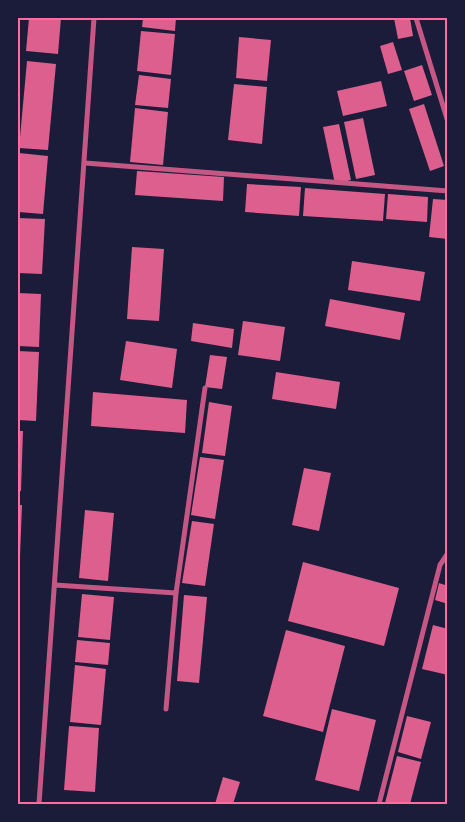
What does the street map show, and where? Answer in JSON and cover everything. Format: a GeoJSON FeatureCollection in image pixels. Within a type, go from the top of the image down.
{"type":"FeatureCollection","features":[{"type":"Feature","properties":{"kind":"street"},"geometry":{"type":"LineString","coordinates":[[39,804],[94,18]]}},
{"type":"Feature","properties":{"kind":"street"},"geometry":{"type":"LineString","coordinates":[[416,18],[448,122]]}},
{"type":"Feature","properties":{"kind":"street"},"geometry":{"type":"LineString","coordinates":[[85,163],[448,191]]}},
{"type":"Feature","properties":{"kind":"street"},"geometry":{"type":"LineString","coordinates":[[166,709],[176,593],[204,388]]}},
{"type":"Feature","properties":{"kind":"street"},"geometry":{"type":"LineString","coordinates":[[380,804],[440,565],[448,553]]}},
{"type":"Feature","properties":{"kind":"street"},"geometry":{"type":"LineString","coordinates":[[55,585],[176,593]]}},
{"type":"Feature","properties":{"kind":"building"},"geometry":{"type":"Polygon","coordinates":[[[29,18],[61,18],[58,54],[26,51],[29,18]]]}},
{"type":"Feature","properties":{"kind":"building"},"geometry":{"type":"Polygon","coordinates":[[[143,18],[176,18],[175,31],[142,27],[143,18]]]}},
{"type":"Feature","properties":{"kind":"building"},"geometry":{"type":"Polygon","coordinates":[[[394,18],[410,18],[413,36],[398,39],[394,18]]]}},
{"type":"Feature","properties":{"kind":"building"},"geometry":{"type":"Polygon","coordinates":[[[141,31],[175,34],[171,75],[137,71],[141,31]]]}},
{"type":"Feature","properties":{"kind":"building"},"geometry":{"type":"Polygon","coordinates":[[[239,37],[271,40],[267,81],[236,78],[239,37]]]}},
{"type":"Feature","properties":{"kind":"building"},"geometry":{"type":"Polygon","coordinates":[[[393,42],[402,70],[388,74],[380,46],[393,42]]]}},
{"type":"Feature","properties":{"kind":"building"},"geometry":{"type":"Polygon","coordinates":[[[27,61],[56,64],[48,150],[19,148],[27,61]]]}},
{"type":"Feature","properties":{"kind":"building"},"geometry":{"type":"Polygon","coordinates":[[[422,65],[432,95],[414,101],[404,71],[422,65]]]}},
{"type":"Feature","properties":{"kind":"building"},"geometry":{"type":"Polygon","coordinates":[[[139,75],[171,79],[168,108],[135,105],[139,75]]]}},
{"type":"Feature","properties":{"kind":"building"},"geometry":{"type":"Polygon","coordinates":[[[381,81],[387,106],[343,116],[337,91],[381,81]]]}},
{"type":"Feature","properties":{"kind":"building"},"geometry":{"type":"Polygon","coordinates":[[[234,84],[267,87],[262,144],[228,140],[234,84]]]}},
{"type":"Feature","properties":{"kind":"building"},"geometry":{"type":"Polygon","coordinates":[[[424,104],[444,166],[430,171],[409,109],[424,104]]]}},
{"type":"Feature","properties":{"kind":"building"},"geometry":{"type":"Polygon","coordinates":[[[135,108],[168,112],[163,165],[130,162],[135,108]]]}},
{"type":"Feature","properties":{"kind":"building"},"geometry":{"type":"Polygon","coordinates":[[[363,118],[375,175],[356,179],[344,122],[363,118]]]}},
{"type":"Feature","properties":{"kind":"building"},"geometry":{"type":"Polygon","coordinates":[[[339,124],[351,180],[335,184],[323,127],[339,124]]]}},
{"type":"Feature","properties":{"kind":"building"},"geometry":{"type":"Polygon","coordinates":[[[19,153],[48,156],[43,214],[18,212],[19,153]]]}},
{"type":"Feature","properties":{"kind":"building"},"geometry":{"type":"Polygon","coordinates":[[[137,171],[224,177],[223,201],[135,195],[137,171]]]}},
{"type":"Feature","properties":{"kind":"building"},"geometry":{"type":"Polygon","coordinates":[[[247,184],[301,187],[299,216],[245,212],[247,184]]]}},
{"type":"Feature","properties":{"kind":"building"},"geometry":{"type":"Polygon","coordinates":[[[305,188],[385,194],[383,221],[303,216],[305,188]]]}},
{"type":"Feature","properties":{"kind":"building"},"geometry":{"type":"Polygon","coordinates":[[[388,194],[428,197],[427,222],[386,219],[388,194]]]}},
{"type":"Feature","properties":{"kind":"building"},"geometry":{"type":"Polygon","coordinates":[[[433,199],[448,200],[448,239],[429,237],[433,199]]]}},
{"type":"Feature","properties":{"kind":"building"},"geometry":{"type":"Polygon","coordinates":[[[18,218],[45,219],[42,274],[18,273],[18,218]]]}},
{"type":"Feature","properties":{"kind":"building"},"geometry":{"type":"Polygon","coordinates":[[[132,247],[164,249],[159,321],[127,319],[132,247]]]}},
{"type":"Feature","properties":{"kind":"building"},"geometry":{"type":"Polygon","coordinates":[[[352,261],[425,272],[420,301],[348,290],[352,261]]]}},
{"type":"Feature","properties":{"kind":"building"},"geometry":{"type":"Polygon","coordinates":[[[18,293],[41,294],[39,347],[18,346],[18,293]]]}},
{"type":"Feature","properties":{"kind":"building"},"geometry":{"type":"Polygon","coordinates":[[[330,299],[405,313],[400,340],[325,326],[330,299]]]}},
{"type":"Feature","properties":{"kind":"building"},"geometry":{"type":"Polygon","coordinates":[[[243,321],[285,327],[280,361],[238,355],[243,321]]]}},
{"type":"Feature","properties":{"kind":"building"},"geometry":{"type":"Polygon","coordinates":[[[193,323],[234,329],[232,348],[191,341],[193,323]]]}},
{"type":"Feature","properties":{"kind":"building"},"geometry":{"type":"Polygon","coordinates":[[[126,341],[177,349],[172,388],[120,380],[126,341]]]}},
{"type":"Feature","properties":{"kind":"building"},"geometry":{"type":"Polygon","coordinates":[[[18,351],[39,352],[36,421],[18,420],[18,351]]]}},
{"type":"Feature","properties":{"kind":"building"},"geometry":{"type":"Polygon","coordinates":[[[210,355],[227,357],[222,389],[205,387],[210,355]]]}},
{"type":"Feature","properties":{"kind":"building"},"geometry":{"type":"Polygon","coordinates":[[[276,372],[340,382],[336,409],[272,399],[276,372]]]}},
{"type":"Feature","properties":{"kind":"building"},"geometry":{"type":"Polygon","coordinates":[[[93,392],[187,400],[185,433],[91,426],[93,392]]]}},
{"type":"Feature","properties":{"kind":"building"},"geometry":{"type":"Polygon","coordinates":[[[209,402],[232,406],[225,456],[202,453],[209,402]]]}},
{"type":"Feature","properties":{"kind":"building"},"geometry":{"type":"Polygon","coordinates":[[[18,431],[23,431],[21,491],[18,491],[18,431]]]}},
{"type":"Feature","properties":{"kind":"building"},"geometry":{"type":"Polygon","coordinates":[[[200,457],[224,460],[215,519],[191,515],[200,457]]]}},
{"type":"Feature","properties":{"kind":"building"},"geometry":{"type":"Polygon","coordinates":[[[304,468],[331,473],[319,531],[292,525],[304,468]]]}},
{"type":"Feature","properties":{"kind":"building"},"geometry":{"type":"Polygon","coordinates":[[[18,505],[22,505],[19,582],[18,582],[18,505]]]}},
{"type":"Feature","properties":{"kind":"building"},"geometry":{"type":"Polygon","coordinates":[[[85,510],[114,513],[108,581],[79,578],[85,510]]]}},
{"type":"Feature","properties":{"kind":"building"},"geometry":{"type":"Polygon","coordinates":[[[192,521],[214,524],[205,586],[182,583],[192,521]]]}},
{"type":"Feature","properties":{"kind":"building"},"geometry":{"type":"Polygon","coordinates":[[[303,562],[399,588],[384,646],[288,621],[303,562]]]}},
{"type":"Feature","properties":{"kind":"building"},"geometry":{"type":"Polygon","coordinates":[[[439,583],[448,586],[448,604],[435,600],[439,583]]]}},
{"type":"Feature","properties":{"kind":"building"},"geometry":{"type":"Polygon","coordinates":[[[82,594],[114,597],[110,640],[78,637],[82,594]]]}},
{"type":"Feature","properties":{"kind":"building"},"geometry":{"type":"Polygon","coordinates":[[[184,595],[207,597],[199,683],[177,681],[184,595]]]}},
{"type":"Feature","properties":{"kind":"building"},"geometry":{"type":"Polygon","coordinates":[[[433,625],[448,629],[448,675],[422,669],[433,625]]]}},
{"type":"Feature","properties":{"kind":"building"},"geometry":{"type":"Polygon","coordinates":[[[286,630],[345,646],[323,732],[263,716],[286,630]]]}},
{"type":"Feature","properties":{"kind":"building"},"geometry":{"type":"Polygon","coordinates":[[[77,640],[110,643],[108,665],[75,662],[77,640]]]}},
{"type":"Feature","properties":{"kind":"building"},"geometry":{"type":"Polygon","coordinates":[[[75,665],[106,669],[101,725],[70,722],[75,665]]]}},
{"type":"Feature","properties":{"kind":"building"},"geometry":{"type":"Polygon","coordinates":[[[332,709],[376,720],[359,791],[315,780],[332,709]]]}},
{"type":"Feature","properties":{"kind":"building"},"geometry":{"type":"Polygon","coordinates":[[[407,716],[431,722],[421,759],[398,752],[407,716]]]}},
{"type":"Feature","properties":{"kind":"building"},"geometry":{"type":"Polygon","coordinates":[[[69,726],[99,728],[95,792],[64,790],[69,726]]]}},
{"type":"Feature","properties":{"kind":"building"},"geometry":{"type":"Polygon","coordinates":[[[397,756],[421,762],[410,804],[385,803],[397,756]]]}},
{"type":"Feature","properties":{"kind":"building"},"geometry":{"type":"Polygon","coordinates":[[[223,777],[240,782],[233,804],[215,804],[223,777]]]}}]}
